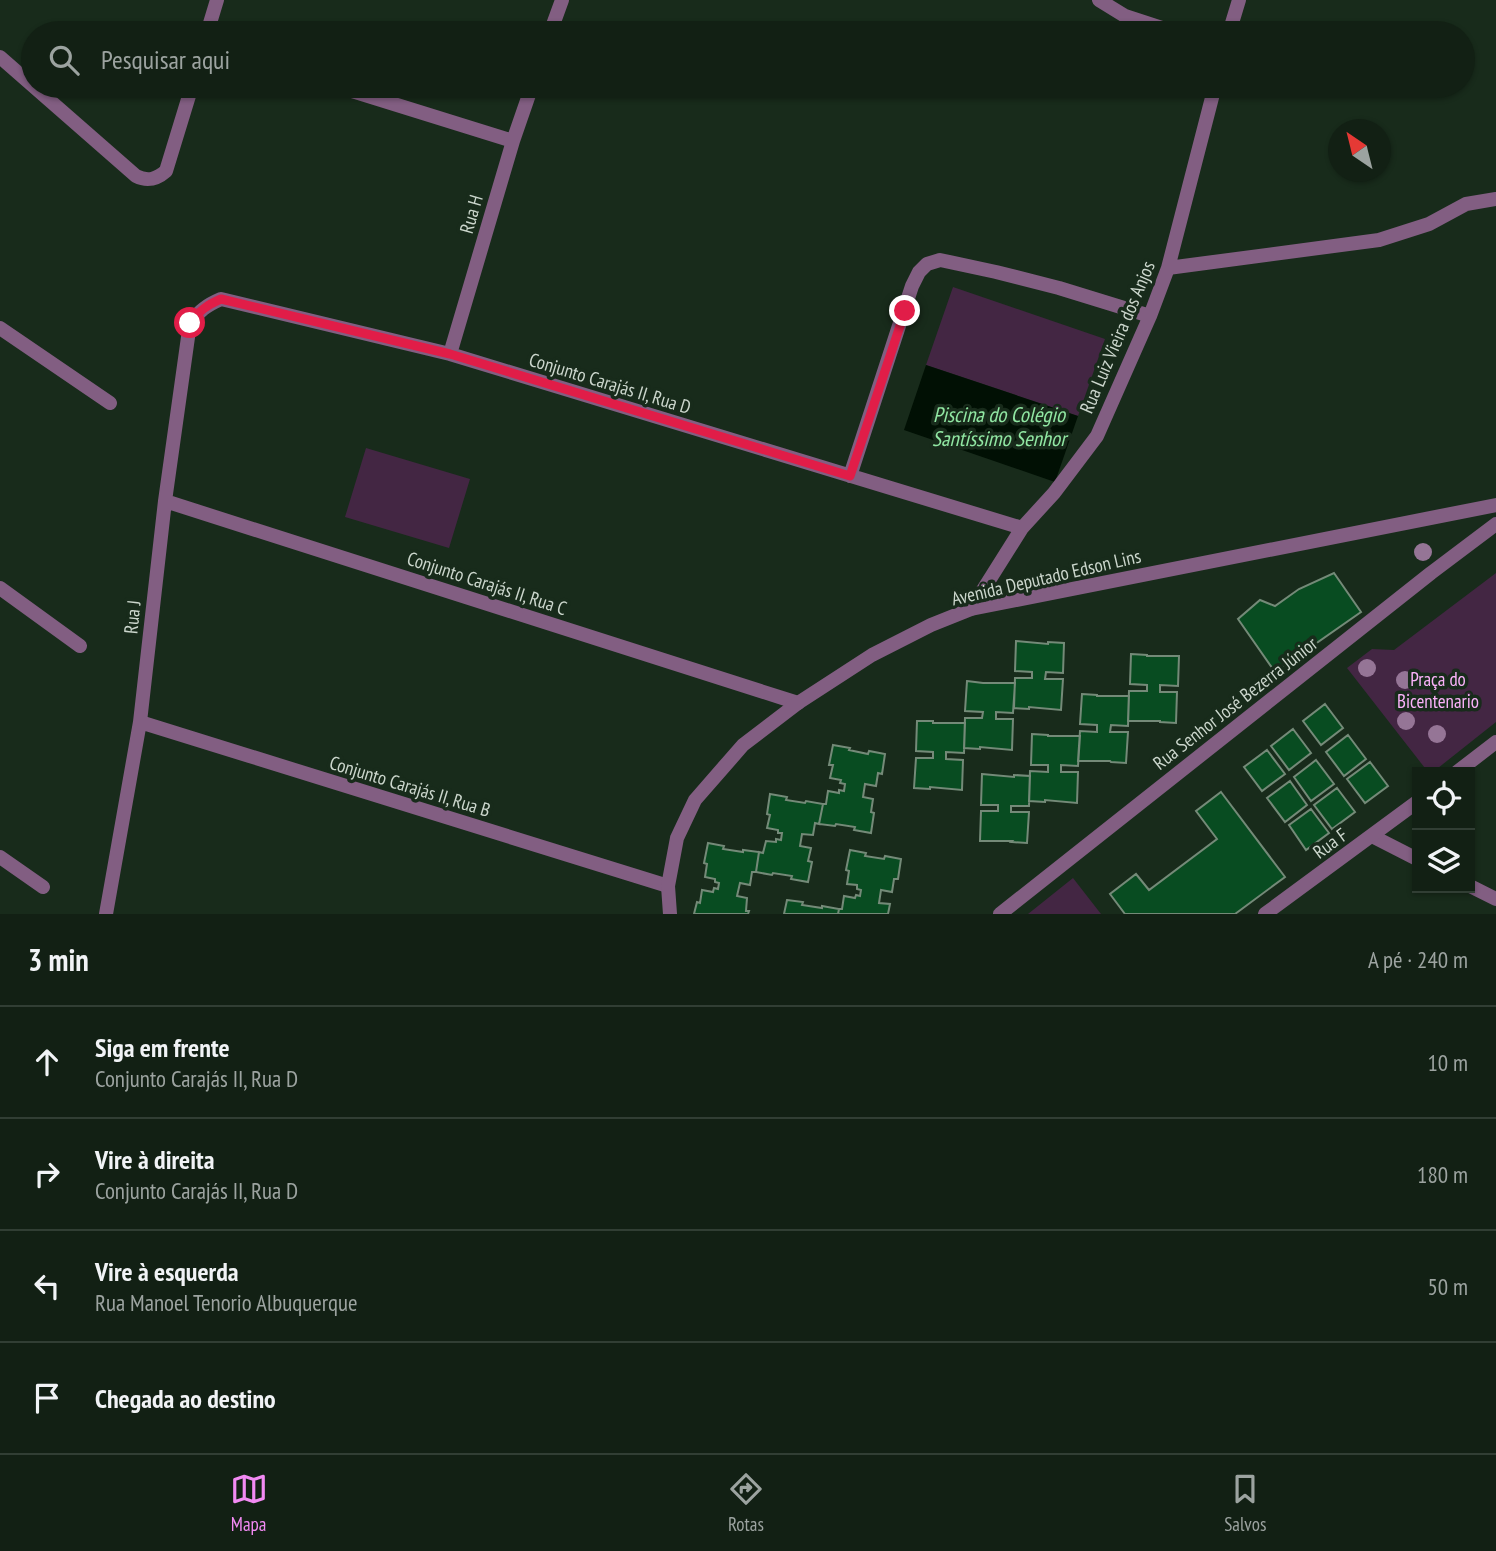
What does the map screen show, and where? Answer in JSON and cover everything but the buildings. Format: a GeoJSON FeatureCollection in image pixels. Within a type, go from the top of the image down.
{"type":"FeatureCollection","features":[{"type":"Feature","properties":{"kind":"street"},"geometry":{"type":"LineString","coordinates":[[211,21],[218,0]]}},
{"type":"Feature","properties":{"kind":"street"},"geometry":{"type":"LineString","coordinates":[[554,21],[562,0]]}},
{"type":"Feature","properties":{"kind":"street"},"geometry":{"type":"LineString","coordinates":[[1099,0],[1125,16],[1140,21]]}},
{"type":"Feature","properties":{"kind":"street"},"geometry":{"type":"LineString","coordinates":[[1233,21],[1239,0]]}},
{"type":"Feature","properties":{"kind":"street"},"geometry":{"type":"LineString","coordinates":[[0,57],[21,75]]}},
{"type":"Feature","properties":{"kind":"street"},"geometry":{"type":"LineString","coordinates":[[47,98],[142,179],[155,179],[166,171],[187,98]]}},
{"type":"Feature","properties":{"kind":"street"},"geometry":{"type":"LineString","coordinates":[[375,98],[513,141]]}},
{"type":"Feature","properties":{"kind":"street","name":"Rua H"},"geometry":{"type":"LineString","coordinates":[[450,354],[528,98]]}},
{"type":"Feature","properties":{"kind":"street","name":"Rua Luiz Vieira dos Anjos"},"geometry":{"type":"LineString","coordinates":[[971,609],[1022,528],[1054,493],[1097,436],[1150,316],[1168,268],[1212,98]]}},
{"type":"Feature","properties":{"kind":"street"},"geometry":{"type":"LineString","coordinates":[[1168,268],[1379,240],[1429,224],[1466,204],[1496,200]]}},
{"type":"Feature","properties":{"kind":"street"},"geometry":{"type":"LineString","coordinates":[[850,476],[912,286],[919,272],[927,264],[940,260],[996,272],[1150,316]]}},
{"type":"Feature","properties":{"kind":"street","name":"Conjunto Carajás II, Rua D"},"geometry":{"type":"LineString","coordinates":[[190,323],[209,304],[221,299],[450,354],[1022,528]]}},
{"type":"Feature","properties":{"kind":"street","name":"Rua J"},"geometry":{"type":"LineString","coordinates":[[106,914],[140,722],[165,501],[190,323]]}},
{"type":"Feature","properties":{"kind":"street"},"geometry":{"type":"LineString","coordinates":[[0,328],[110,403]]}},
{"type":"Feature","properties":{"kind":"street","name":"Conjunto Carajás II, Rua C"},"geometry":{"type":"LineString","coordinates":[[165,501],[798,703]]}},
{"type":"Feature","properties":{"kind":"street","name":"Avenida Deputado Edson Lins"},"geometry":{"type":"LineString","coordinates":[[670,914],[668,886],[677,838],[695,800],[743,745],[798,703],[872,655],[931,625],[971,609],[1496,505]]}},
{"type":"Feature","properties":{"kind":"street","name":"Rua Senhor José Bezerra Júnior"},"geometry":{"type":"LineString","coordinates":[[1000,914],[1496,524]]}},
{"type":"Feature","properties":{"kind":"street"},"geometry":{"type":"LineString","coordinates":[[0,588],[80,646]]}},
{"type":"Feature","properties":{"kind":"street","name":"Conjunto Carajás II, Rua B"},"geometry":{"type":"LineString","coordinates":[[140,722],[668,886]]}},
{"type":"Feature","properties":{"kind":"street"},"geometry":{"type":"LineString","coordinates":[[1464,767],[1496,742]]}},
{"type":"Feature","properties":{"kind":"street","name":"Rua F"},"geometry":{"type":"LineString","coordinates":[[1265,914],[1412,806]]}},
{"type":"Feature","properties":{"kind":"street"},"geometry":{"type":"LineString","coordinates":[[1372,836],[1412,856]]}},
{"type":"Feature","properties":{"kind":"street"},"geometry":{"type":"LineString","coordinates":[[0,857],[43,887]]}},
{"type":"Feature","properties":{"kind":"street"},"geometry":{"type":"LineString","coordinates":[[1475,888],[1496,899]]}},
{"type":"Feature","properties":{"kind":"green space"},"geometry":{"type":"Polygon","coordinates":[[[953,287],[1105,339],[1078,416],[926,365],[953,287]]]}},
{"type":"Feature","properties":{"kind":"green space"},"geometry":{"type":"Polygon","coordinates":[[[366,448],[470,479],[449,548],[345,517],[366,448]]]}},
{"type":"Feature","properties":{"kind":"green space","name":"Praça do Bicentenario"},"geometry":{"type":"Polygon","coordinates":[[[1496,573],[1496,722],[1439,767],[1424,767],[1347,668],[1372,649],[1394,650],[1496,573]]]}},
{"type":"Feature","properties":{"kind":"green space"},"geometry":{"type":"Polygon","coordinates":[[[1073,878],[1101,914],[1028,914],[1073,878]]]}},
{"type":"Feature","properties":{"kind":"water","name":"Piscina do Colégio Santíssimo Senhor"},"geometry":{"type":"Polygon","coordinates":[[[926,365],[1078,416],[1055,482],[904,430],[926,365]]]}},
{"type":"Feature","properties":{"kind":"route"},"geometry":{"type":"LineString","coordinates":[[190,323],[209,304],[221,299],[450,354],[850,476],[905,311]]}}]}
